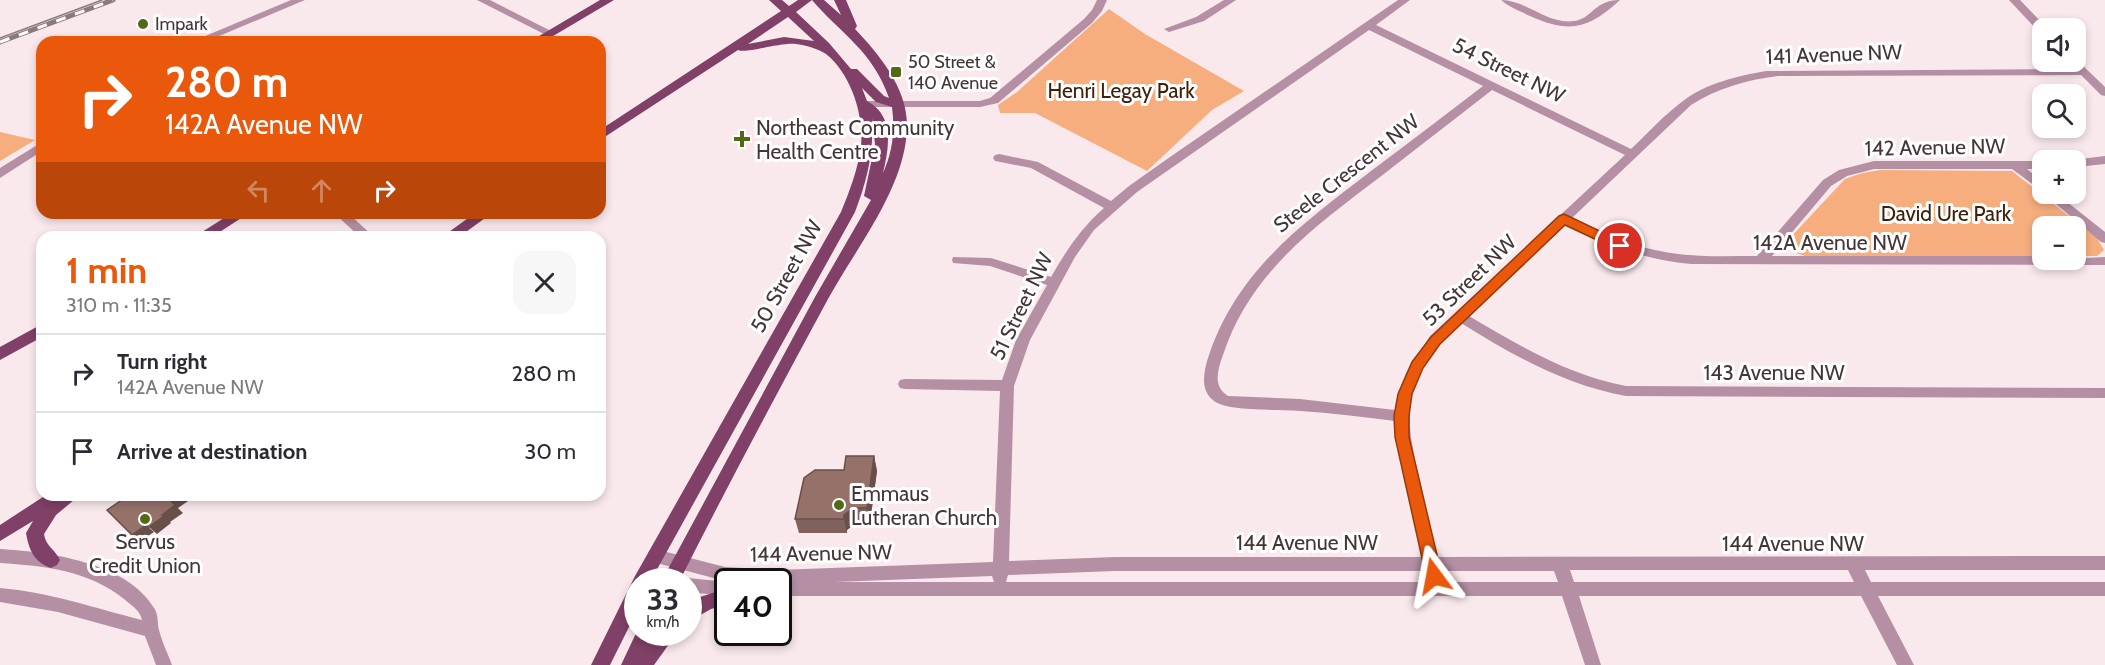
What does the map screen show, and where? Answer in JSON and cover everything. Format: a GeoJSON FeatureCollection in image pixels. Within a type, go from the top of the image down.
{"type":"FeatureCollection","features":[{"type":"Feature","properties":{"kind":"main road"},"geometry":{"type":"LineString","coordinates":[[545,36],[608,0]]}},
{"type":"Feature","properties":{"kind":"main road","name":"50 Street NW"},"geometry":{"type":"LineString","coordinates":[[649,568],[853,200],[864,170],[868,142],[863,104],[852,78],[836,55],[775,0]]}},
{"type":"Feature","properties":{"kind":"main road"},"geometry":{"type":"LineString","coordinates":[[606,133],[806,0]]}},
{"type":"Feature","properties":{"kind":"main road","name":"50 Street NW"},"geometry":{"type":"LineString","coordinates":[[678,568],[871,211],[891,169],[899,140],[901,124],[897,104],[878,64],[855,34],[817,0]]}},
{"type":"Feature","properties":{"kind":"main road"},"geometry":{"type":"LineString","coordinates":[[840,0],[855,34]]}},
{"type":"Feature","properties":{"kind":"main road"},"geometry":{"type":"LineString","coordinates":[[713,62],[758,44],[775,40],[806,41],[836,55],[880,99],[897,104]]}},
{"type":"Feature","properties":{"kind":"main road"},"geometry":{"type":"LineString","coordinates":[[863,104],[871,106],[877,113],[881,140],[880,161],[870,200],[871,211]]}},
{"type":"Feature","properties":{"kind":"main road"},"geometry":{"type":"LineString","coordinates":[[211,231],[232,219]]}},
{"type":"Feature","properties":{"kind":"main road"},"geometry":{"type":"LineString","coordinates":[[458,231],[476,219]]}},
{"type":"Feature","properties":{"kind":"main road"},"geometry":{"type":"LineString","coordinates":[[0,354],[36,333]]}},
{"type":"Feature","properties":{"kind":"main road"},"geometry":{"type":"LineString","coordinates":[[0,534],[51,501]]}},
{"type":"Feature","properties":{"kind":"main road"},"geometry":{"type":"LineString","coordinates":[[51,560],[38,549],[35,533],[50,510],[61,501]]}},
{"type":"Feature","properties":{"kind":"main road","name":"50 Street NW"},"geometry":{"type":"LineString","coordinates":[[600,665],[624,616]]}},
{"type":"Feature","properties":{"kind":"main road"},"geometry":{"type":"LineString","coordinates":[[630,665],[639,646]]}},
{"type":"Feature","properties":{"kind":"main road"},"geometry":{"type":"LineString","coordinates":[[642,665],[657,646]]}},
{"type":"Feature","properties":{"kind":"street"},"geometry":{"type":"LineString","coordinates":[[211,36],[300,0]]}},
{"type":"Feature","properties":{"kind":"street"},"geometry":{"type":"LineString","coordinates":[[482,0],[550,33]]}},
{"type":"Feature","properties":{"kind":"street"},"geometry":{"type":"LineString","coordinates":[[863,104],[987,103],[1000,97],[1088,21],[1100,7],[1102,0]]}},
{"type":"Feature","properties":{"kind":"street"},"geometry":{"type":"LineString","coordinates":[[1169,29],[1200,19],[1231,0]]}},
{"type":"Feature","properties":{"kind":"street","name":"51 Street NW"},"geometry":{"type":"LineString","coordinates":[[1000,588],[1007,386],[1023,340],[1081,239],[1112,207],[1230,119],[1405,0]]}},
{"type":"Feature","properties":{"kind":"street"},"geometry":{"type":"LineString","coordinates":[[1506,0],[1567,25],[1582,22],[1616,0]]}},
{"type":"Feature","properties":{"kind":"street"},"geometry":{"type":"LineString","coordinates":[[2014,0],[2032,19]]}},
{"type":"Feature","properties":{"kind":"street","name":"54 Street NW"},"geometry":{"type":"LineString","coordinates":[[1368,25],[1632,154]]}},
{"type":"Feature","properties":{"kind":"street","name":"141 Avenue NW"},"geometry":{"type":"LineString","coordinates":[[1564,219],[1696,97],[1723,84],[1756,76],[1798,72],[2032,72]]}},
{"type":"Feature","properties":{"kind":"street"},"geometry":{"type":"LineString","coordinates":[[2084,72],[2105,93]]}},
{"type":"Feature","properties":{"kind":"street","name":"Steele Crescent NW"},"geometry":{"type":"LineString","coordinates":[[1402,416],[1300,405],[1226,401],[1216,396],[1211,387],[1213,360],[1225,327],[1239,302],[1287,243],[1490,86]]}},
{"type":"Feature","properties":{"kind":"street"},"geometry":{"type":"LineString","coordinates":[[0,174],[36,150]]}},
{"type":"Feature","properties":{"kind":"street"},"geometry":{"type":"LineString","coordinates":[[999,158],[1034,165],[1112,207]]}},
{"type":"Feature","properties":{"kind":"street"},"geometry":{"type":"LineString","coordinates":[[2086,162],[2105,160]]}},
{"type":"Feature","properties":{"kind":"street","name":"142 Avenue NW"},"geometry":{"type":"LineString","coordinates":[[1760,261],[1827,183],[1843,173],[1864,167],[1884,165],[2032,165]]}},
{"type":"Feature","properties":{"kind":"street"},"geometry":{"type":"LineString","coordinates":[[2015,165],[2032,179]]}},
{"type":"Feature","properties":{"kind":"street"},"geometry":{"type":"LineString","coordinates":[[2062,204],[2105,239]]}},
{"type":"Feature","properties":{"kind":"street"},"geometry":{"type":"LineString","coordinates":[[347,219],[361,231]]}},
{"type":"Feature","properties":{"kind":"street","name":"53 Street NW"},"geometry":{"type":"LineString","coordinates":[[1437,588],[1404,451],[1402,416],[1408,384],[1422,357],[1564,219]]}},
{"type":"Feature","properties":{"kind":"street","name":"142A Avenue NW"},"geometry":{"type":"LineString","coordinates":[[1564,219],[1620,246],[1651,256],[1691,261],[2105,261]]}},
{"type":"Feature","properties":{"kind":"street"},"geometry":{"type":"LineString","coordinates":[[958,260],[984,261],[1054,283]]}},
{"type":"Feature","properties":{"kind":"street","name":"143 Avenue NW"},"geometry":{"type":"LineString","coordinates":[[1461,317],[1565,376],[1597,386],[1626,391],[2105,393]]}},
{"type":"Feature","properties":{"kind":"street"},"geometry":{"type":"LineString","coordinates":[[905,384],[1007,386]]}},
{"type":"Feature","properties":{"kind":"street"},"geometry":{"type":"LineString","coordinates":[[0,556],[51,560],[91,571],[117,584],[142,604],[148,614],[151,630],[164,665]]}},
{"type":"Feature","properties":{"kind":"street","name":"144 Avenue NW"},"geometry":{"type":"LineString","coordinates":[[655,556],[725,574],[777,577],[1115,564],[2105,563]]}},
{"type":"Feature","properties":{"kind":"street"},"geometry":{"type":"LineString","coordinates":[[1560,564],[1593,665]]}},
{"type":"Feature","properties":{"kind":"street"},"geometry":{"type":"LineString","coordinates":[[1852,564],[1906,665]]}},
{"type":"Feature","properties":{"kind":"street","name":"144 Avenue NW"},"geometry":{"type":"LineString","coordinates":[[792,589],[2105,589]]}},
{"type":"Feature","properties":{"kind":"street"},"geometry":{"type":"LineString","coordinates":[[0,595],[52,601],[111,621],[151,630]]}},
{"type":"Feature","properties":{"kind":"green space","name":"Henri Legay Park"},"geometry":{"type":"Polygon","coordinates":[[[1109,9],[1145,34],[1244,91],[1212,110],[1147,171],[1035,113],[1000,113],[998,105],[1017,92],[1109,9]]]}},
{"type":"Feature","properties":{"kind":"green space"},"geometry":{"type":"Polygon","coordinates":[[[0,132],[35,140],[0,161],[0,132]]]}},
{"type":"Feature","properties":{"kind":"green space","name":"David Ure Park"},"geometry":{"type":"Polygon","coordinates":[[[1881,170],[2012,171],[2032,187],[2032,204],[2054,204],[2069,216],[2032,216],[2032,256],[1805,256],[1788,247],[1788,240],[1845,179],[1881,170]]]}},
{"type":"Feature","properties":{"kind":"green space","name":"David Ure Park"},"geometry":{"type":"Polygon","coordinates":[[[2086,229],[2097,238],[2104,250],[2097,256],[2086,256],[2086,229]]]}},
{"type":"Feature","properties":{"kind":"building","name":"Emmaus Lutheran Church"},"geometry":{"type":"Polygon","coordinates":[[[846,456],[874,456],[867,508],[854,508],[844,515],[844,519],[795,519],[804,478],[815,470],[844,470],[846,456]]]}},
{"type":"Feature","properties":{"kind":"building"},"geometry":{"type":"Polygon","coordinates":[[[120,501],[171,501],[175,505],[149,527],[146,525],[132,535],[107,510],[120,501]]]}},
{"type":"Feature","properties":{"kind":"tram line"},"geometry":{"type":"LineString","coordinates":[[0,38],[102,0]]}},
{"type":"Feature","properties":{"kind":"railway"},"geometry":{"type":"LineString","coordinates":[[0,42],[113,0]]}},
{"type":"Feature","properties":{"kind":"place","name":"Impark"},"geometry":{"type":"Point","coordinates":[143,24]}},
{"type":"Feature","properties":{"kind":"place","name":"50 Street & 140 Avenue"},"geometry":{"type":"Point","coordinates":[896,72]}},
{"type":"Feature","properties":{"kind":"place","name":"Northeast Community Health Centre"},"geometry":{"type":"Point","coordinates":[742,139]}},
{"type":"Feature","properties":{"kind":"place","name":"Emmaus Lutheran Church"},"geometry":{"type":"Point","coordinates":[839,505]}},
{"type":"Feature","properties":{"kind":"place","name":"Servus Credit Union"},"geometry":{"type":"Point","coordinates":[145,519]}},
{"type":"Feature","properties":{"kind":"route"},"geometry":{"type":"LineString","coordinates":[[1434,576],[1409,472],[1401,426],[1405,394],[1416,366],[1436,340],[1564,219],[1620,246]]}}]}
